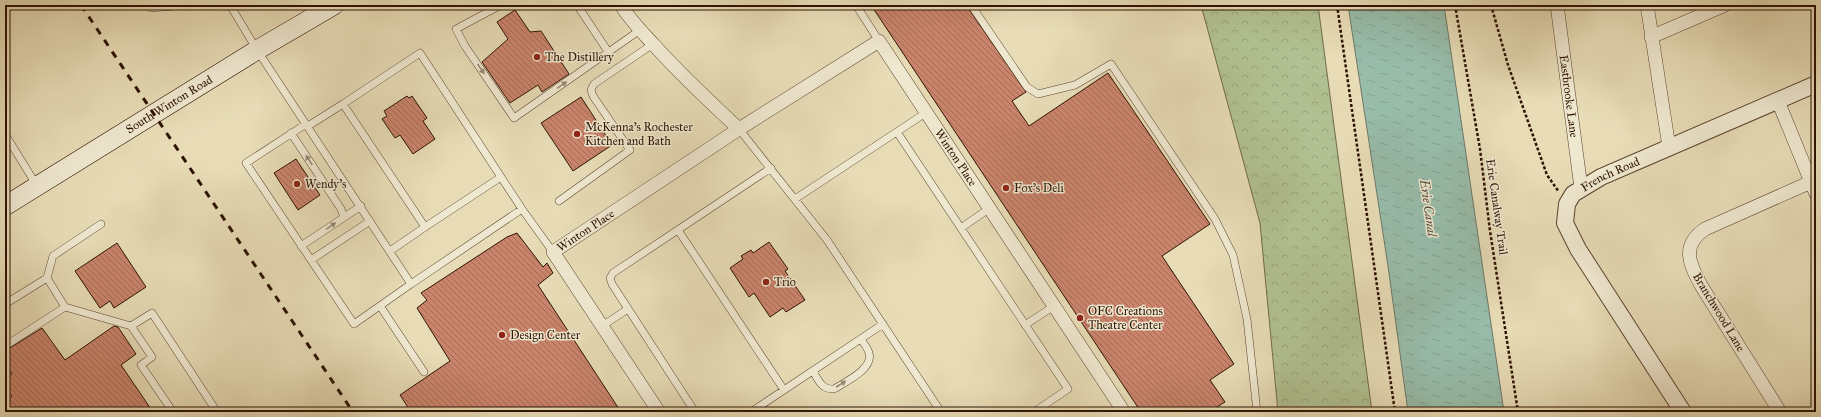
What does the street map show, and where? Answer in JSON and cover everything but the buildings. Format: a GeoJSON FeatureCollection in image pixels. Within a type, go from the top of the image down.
{"type":"FeatureCollection","features":[{"type":"Feature","properties":{"kind":"main road","name":"South Winton Road"},"geometry":{"type":"LineString","coordinates":[[5,206],[257,50],[334,5]]}},
{"type":"Feature","properties":{"kind":"street"},"geometry":{"type":"LineString","coordinates":[[621,5],[640,30],[701,95],[739,129]]}},
{"type":"Feature","properties":{"kind":"street","name":"Eastbrooke Lane"},"geometry":{"type":"LineString","coordinates":[[1556,5],[1581,188]]}},
{"type":"Feature","properties":{"kind":"street"},"geometry":{"type":"LineString","coordinates":[[1647,5],[1669,147]]}},
{"type":"Feature","properties":{"kind":"street"},"geometry":{"type":"LineString","coordinates":[[1651,36],[1726,5]]}},
{"type":"Feature","properties":{"kind":"street","name":"Winton Place"},"geometry":{"type":"LineString","coordinates":[[660,412],[553,252],[739,129],[879,41],[1124,412]]}},
{"type":"Feature","properties":{"kind":"street","name":"French Road"},"geometry":{"type":"LineString","coordinates":[[1567,204],[1573,194],[1601,177],[1816,84]]}},
{"type":"Feature","properties":{"kind":"street"},"geometry":{"type":"LineString","coordinates":[[1778,101],[1816,194]]}},
{"type":"Feature","properties":{"kind":"street","name":"Branchwood Lane"},"geometry":{"type":"LineString","coordinates":[[1780,412],[1702,287],[1689,257],[1690,245],[1696,235],[1705,229],[1811,182]]}},
{"type":"Feature","properties":{"kind":"street"},"geometry":{"type":"LineString","coordinates":[[1567,204],[1565,223],[1578,249],[1683,412]]}},
{"type":"Feature","properties":{"kind":"lane"},"geometry":{"type":"LineString","coordinates":[[150,5],[152,8],[186,5]]}},
{"type":"Feature","properties":{"kind":"lane"},"geometry":{"type":"LineString","coordinates":[[230,5],[257,50],[411,284]]}},
{"type":"Feature","properties":{"kind":"lane"},"geometry":{"type":"LineString","coordinates":[[501,5],[456,29],[514,118],[578,75],[640,30]]}},
{"type":"Feature","properties":{"kind":"lane"},"geometry":{"type":"LineString","coordinates":[[577,5],[608,53]]}},
{"type":"Feature","properties":{"kind":"lane"},"geometry":{"type":"LineString","coordinates":[[856,5],[879,41]]}},
{"type":"Feature","properties":{"kind":"lane"},"geometry":{"type":"LineString","coordinates":[[971,5],[1027,87],[1038,94],[1076,85],[1111,64],[1215,219],[1233,255],[1247,319],[1257,412]]}},
{"type":"Feature","properties":{"kind":"lane"},"geometry":{"type":"LineString","coordinates":[[558,201],[630,150],[593,96],[591,90],[594,84],[653,44]]}},
{"type":"Feature","properties":{"kind":"lane"},"geometry":{"type":"LineString","coordinates":[[522,209],[354,324],[246,163],[291,133],[343,104],[420,53],[522,209],[553,252]]}},
{"type":"Feature","properties":{"kind":"lane"},"geometry":{"type":"LineString","coordinates":[[343,104],[425,227]]}},
{"type":"Feature","properties":{"kind":"lane"},"geometry":{"type":"LineString","coordinates":[[795,199],[927,112]]}},
{"type":"Feature","properties":{"kind":"lane"},"geometry":{"type":"LineString","coordinates":[[739,129],[827,240],[941,412]]}},
{"type":"Feature","properties":{"kind":"lane"},"geometry":{"type":"LineString","coordinates":[[897,132],[1068,390],[1034,412]]}},
{"type":"Feature","properties":{"kind":"lane"},"geometry":{"type":"LineString","coordinates":[[291,133],[341,209],[344,217]]}},
{"type":"Feature","properties":{"kind":"lane"},"geometry":{"type":"LineString","coordinates":[[5,134],[37,186]]}},
{"type":"Feature","properties":{"kind":"lane"},"geometry":{"type":"LineString","coordinates":[[695,412],[612,284],[610,278],[613,273],[771,168]]}},
{"type":"Feature","properties":{"kind":"lane"},"geometry":{"type":"LineString","coordinates":[[390,251],[501,177]]}},
{"type":"Feature","properties":{"kind":"lane"},"geometry":{"type":"LineString","coordinates":[[301,246],[361,206]]}},
{"type":"Feature","properties":{"kind":"lane"},"geometry":{"type":"LineString","coordinates":[[961,228],[990,208]]}},
{"type":"Feature","properties":{"kind":"lane"},"geometry":{"type":"LineString","coordinates":[[311,260],[370,221]]}},
{"type":"Feature","properties":{"kind":"lane"},"geometry":{"type":"LineString","coordinates":[[101,224],[53,256],[48,278],[65,307],[131,326],[152,357],[141,365],[173,412]]}},
{"type":"Feature","properties":{"kind":"lane"},"geometry":{"type":"LineString","coordinates":[[678,230],[784,390]]}},
{"type":"Feature","properties":{"kind":"lane"},"geometry":{"type":"LineString","coordinates":[[5,304],[48,278]]}},
{"type":"Feature","properties":{"kind":"lane"},"geometry":{"type":"LineString","coordinates":[[380,306],[424,372]]}},
{"type":"Feature","properties":{"kind":"lane"},"geometry":{"type":"LineString","coordinates":[[1026,325],[1054,306]]}},
{"type":"Feature","properties":{"kind":"lane"},"geometry":{"type":"LineString","coordinates":[[5,346],[65,307]]}},
{"type":"Feature","properties":{"kind":"lane"},"geometry":{"type":"LineString","coordinates":[[602,326],[628,309]]}},
{"type":"Feature","properties":{"kind":"lane"},"geometry":{"type":"LineString","coordinates":[[131,326],[152,313],[217,412]]}},
{"type":"Feature","properties":{"kind":"lane"},"geometry":{"type":"LineString","coordinates":[[751,412],[883,324]]}},
{"type":"Feature","properties":{"kind":"lane"},"geometry":{"type":"LineString","coordinates":[[813,371],[822,386],[828,390],[834,389],[864,370],[869,362],[870,353],[861,339]]}},
{"type":"Feature","properties":{"kind":"path"},"geometry":{"type":"LineString","coordinates":[[1337,5],[1395,412]]}},
{"type":"Feature","properties":{"kind":"path","name":"Erie Canalway Trail"},"geometry":{"type":"LineString","coordinates":[[1455,5],[1480,149],[1490,231],[1518,412]]}},
{"type":"Feature","properties":{"kind":"path"},"geometry":{"type":"LineString","coordinates":[[1490,5],[1508,65],[1547,175],[1567,204]]}},
{"type":"Feature","properties":{"kind":"green space"},"geometry":{"type":"Polygon","coordinates":[[[1201,5],[1318,5],[1372,412],[1278,412],[1260,223],[1201,5]]]}},
{"type":"Feature","properties":{"kind":"water","name":"Erie Canal"},"geometry":{"type":"Polygon","coordinates":[[[1348,5],[1444,5],[1504,412],[1408,412],[1388,266],[1348,5]]]}},
{"type":"Feature","properties":{"kind":"railway"},"geometry":{"type":"LineString","coordinates":[[81,5],[353,412]]}},
{"type":"Feature","properties":{"kind":"place","name":"The Distillery"},"geometry":{"type":"Point","coordinates":[537,57]}},
{"type":"Feature","properties":{"kind":"place","name":"McKenna's Rochester Kitchen and Bath"},"geometry":{"type":"Point","coordinates":[577,134]}},
{"type":"Feature","properties":{"kind":"place","name":"Wendy's"},"geometry":{"type":"Point","coordinates":[297,184]}},
{"type":"Feature","properties":{"kind":"place","name":"Fox's Deli"},"geometry":{"type":"Point","coordinates":[1006,188]}},
{"type":"Feature","properties":{"kind":"place","name":"Trio"},"geometry":{"type":"Point","coordinates":[766,282]}},
{"type":"Feature","properties":{"kind":"place","name":"OFC Creations Theatre Center"},"geometry":{"type":"Point","coordinates":[1080,318]}},
{"type":"Feature","properties":{"kind":"place","name":"Design Center"},"geometry":{"type":"Point","coordinates":[502,335]}}]}
